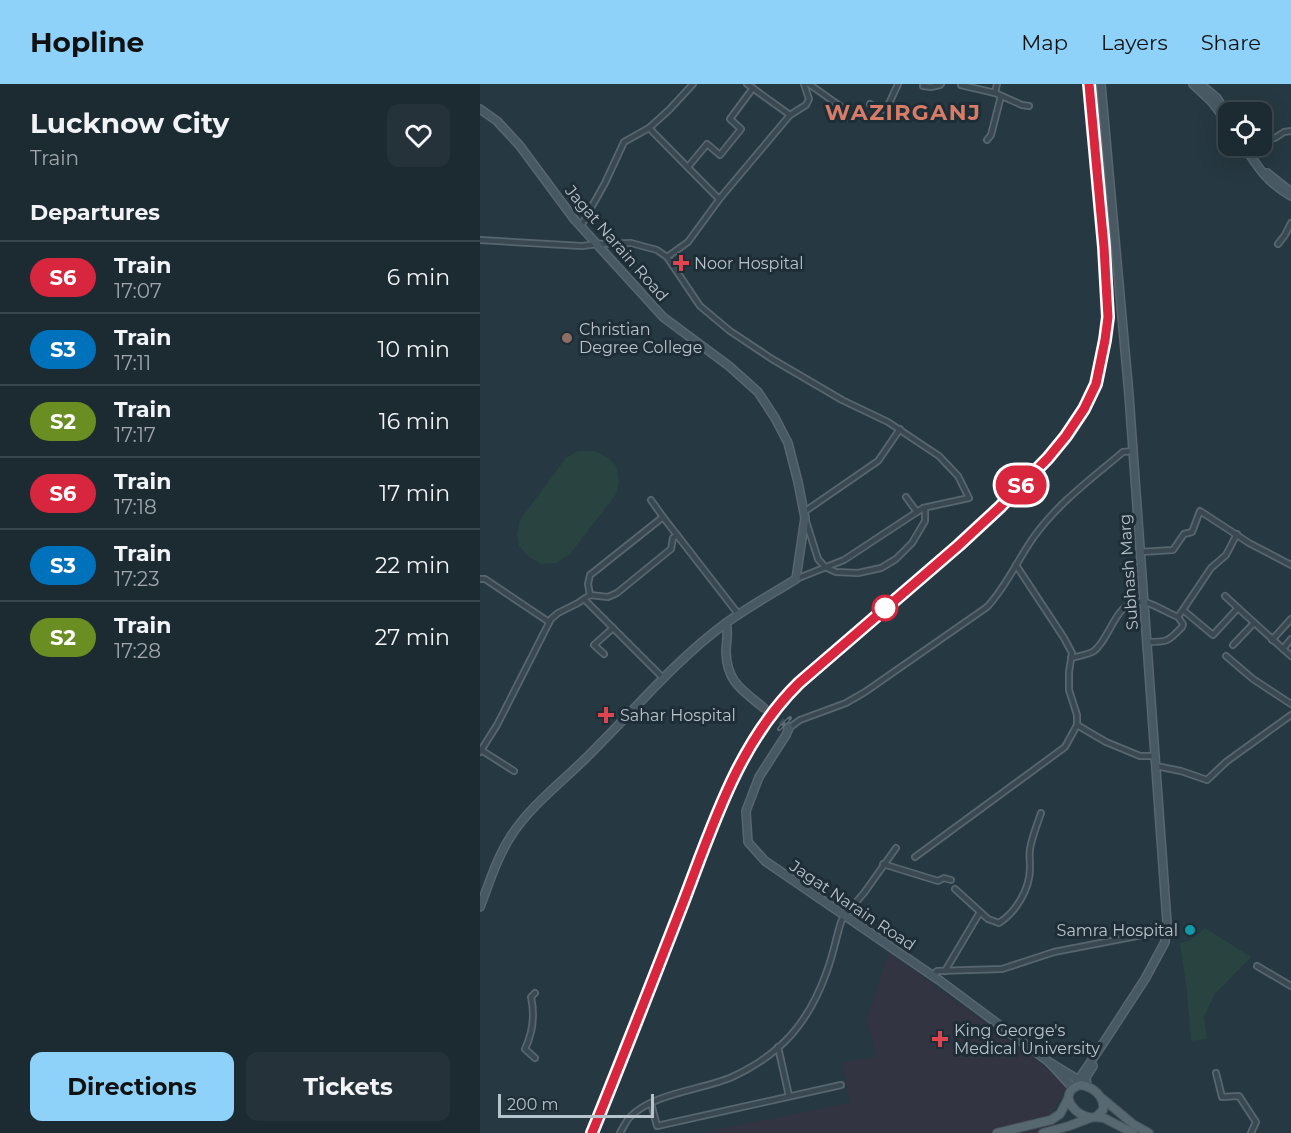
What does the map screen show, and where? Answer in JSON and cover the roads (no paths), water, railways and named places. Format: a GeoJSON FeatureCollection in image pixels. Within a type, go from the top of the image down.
{"type":"FeatureCollection","features":[{"type":"Feature","properties":{"kind":"main road"},"geometry":{"type":"LineString","coordinates":[[997,1133],[1051,1120],[1060,1114],[1073,1088],[1081,1085],[1087,1086],[1100,1095],[1133,1124],[1149,1133]]}},
{"type":"Feature","properties":{"kind":"main road"},"geometry":{"type":"LineString","coordinates":[[1068,1099],[1072,1107],[1086,1117],[1104,1118],[1133,1133]]}},
{"type":"Feature","properties":{"kind":"main road"},"geometry":{"type":"LineString","coordinates":[[1043,1133],[1101,1114],[1104,1110],[1103,1099]]}},
{"type":"Feature","properties":{"kind":"street"},"geometry":{"type":"LineString","coordinates":[[581,226],[624,142],[649,128],[693,84]]}},
{"type":"Feature","properties":{"kind":"street"},"geometry":{"type":"LineString","coordinates":[[747,84],[790,116]]}},
{"type":"Feature","properties":{"kind":"street"},"geometry":{"type":"LineString","coordinates":[[667,257],[688,243],[719,199],[790,116],[807,105],[809,99],[807,84]]}},
{"type":"Feature","properties":{"kind":"street"},"geometry":{"type":"LineString","coordinates":[[807,84],[847,111],[849,118]]}},
{"type":"Feature","properties":{"kind":"street"},"geometry":{"type":"LineString","coordinates":[[870,104],[882,110],[887,108],[898,84]]}},
{"type":"Feature","properties":{"kind":"street"},"geometry":{"type":"LineString","coordinates":[[924,86],[931,87],[940,84]]}},
{"type":"Feature","properties":{"kind":"street"},"geometry":{"type":"LineString","coordinates":[[961,84],[995,93],[1029,106]]}},
{"type":"Feature","properties":{"kind":"street"},"geometry":{"type":"LineString","coordinates":[[995,93],[997,84]]}},
{"type":"Feature","properties":{"kind":"street","name":"Subhash Marg"},"geometry":{"type":"LineString","coordinates":[[1073,1088],[1145,979],[1165,942],[1167,922],[1133,451],[1101,84]]}},
{"type":"Feature","properties":{"kind":"street"},"geometry":{"type":"LineString","coordinates":[[1193,84],[1212,100],[1218,109]]}},
{"type":"Feature","properties":{"kind":"street"},"geometry":{"type":"LineString","coordinates":[[1200,84],[1219,102]]}},
{"type":"Feature","properties":{"kind":"street"},"geometry":{"type":"LineString","coordinates":[[688,167],[707,144],[720,154],[741,129],[730,119],[753,88]]}},
{"type":"Feature","properties":{"kind":"street"},"geometry":{"type":"LineString","coordinates":[[987,140],[991,135],[1001,96]]}},
{"type":"Feature","properties":{"kind":"street","name":"Jagat Narain Road"},"geometry":{"type":"LineString","coordinates":[[480,109],[497,121],[520,147],[581,226],[663,317],[729,366],[758,392],[788,443],[798,482],[804,515],[796,579]]}},
{"type":"Feature","properties":{"kind":"street"},"geometry":{"type":"LineString","coordinates":[[649,128],[719,199]]}},
{"type":"Feature","properties":{"kind":"street"},"geometry":{"type":"LineString","coordinates":[[1272,137],[1291,131]]}},
{"type":"Feature","properties":{"kind":"street"},"geometry":{"type":"LineString","coordinates":[[1252,156],[1262,174],[1276,187],[1291,196]]}},
{"type":"Feature","properties":{"kind":"street"},"geometry":{"type":"LineString","coordinates":[[1254,156],[1266,172],[1291,192]]}},
{"type":"Feature","properties":{"kind":"street"},"geometry":{"type":"LineString","coordinates":[[1278,244],[1291,223]]}},
{"type":"Feature","properties":{"kind":"street"},"geometry":{"type":"LineString","coordinates":[[480,240],[582,246],[631,243],[657,250],[667,257],[700,306],[730,331],[771,359],[842,400],[900,429],[939,456],[958,476],[969,498],[917,512],[844,560],[796,579],[726,624],[663,678],[522,820],[510,838],[491,877],[480,908]]}},
{"type":"Feature","properties":{"kind":"street"},"geometry":{"type":"LineString","coordinates":[[900,429],[878,460],[804,515],[818,560],[825,567],[836,572],[858,573],[881,568],[896,559],[912,543],[925,521],[925,508]]}},
{"type":"Feature","properties":{"kind":"street"},"geometry":{"type":"LineString","coordinates":[[788,727],[800,720],[846,703],[865,692],[987,607],[996,598],[1033,537],[1071,494],[1123,452],[1133,451]]}},
{"type":"Feature","properties":{"kind":"street"},"geometry":{"type":"LineString","coordinates":[[906,497],[917,512]]}},
{"type":"Feature","properties":{"kind":"street"},"geometry":{"type":"LineString","coordinates":[[651,500],[739,615]]}},
{"type":"Feature","properties":{"kind":"street"},"geometry":{"type":"LineString","coordinates":[[1140,552],[1173,550],[1184,534],[1192,532],[1200,511],[1249,543],[1291,565]]}},
{"type":"Feature","properties":{"kind":"street"},"geometry":{"type":"LineString","coordinates":[[590,595],[588,584],[590,575],[663,517]]}},
{"type":"Feature","properties":{"kind":"street"},"geometry":{"type":"LineString","coordinates":[[1178,617],[1211,568],[1226,555],[1237,534]]}},
{"type":"Feature","properties":{"kind":"street"},"geometry":{"type":"LineString","coordinates":[[514,771],[481,751],[497,725],[549,622],[558,612],[590,595],[608,597],[616,593],[671,549],[673,538],[677,535]]}},
{"type":"Feature","properties":{"kind":"street"},"geometry":{"type":"LineString","coordinates":[[915,857],[1065,747],[1077,725],[1077,715],[1069,690],[1072,652],[1016,566]]}},
{"type":"Feature","properties":{"kind":"street"},"geometry":{"type":"LineString","coordinates":[[480,579],[485,579],[549,622]]}},
{"type":"Feature","properties":{"kind":"street"},"geometry":{"type":"LineString","coordinates":[[1225,596],[1291,656]]}},
{"type":"Feature","properties":{"kind":"street"},"geometry":{"type":"LineString","coordinates":[[584,599],[663,678]]}},
{"type":"Feature","properties":{"kind":"street"},"geometry":{"type":"LineString","coordinates":[[1071,658],[1093,652],[1127,604],[1144,602],[1178,617],[1183,624],[1171,639],[1163,642],[1147,642]]}},
{"type":"Feature","properties":{"kind":"street"},"geometry":{"type":"LineString","coordinates":[[1183,610],[1213,635],[1238,608]]}},
{"type":"Feature","properties":{"kind":"street"},"geometry":{"type":"LineString","coordinates":[[1272,639],[1291,619]]}},
{"type":"Feature","properties":{"kind":"street"},"geometry":{"type":"LineString","coordinates":[[1233,645],[1254,623]]}},
{"type":"Feature","properties":{"kind":"street"},"geometry":{"type":"LineString","coordinates":[[726,624],[729,672],[741,690],[764,708]]}},
{"type":"Feature","properties":{"kind":"street"},"geometry":{"type":"LineString","coordinates":[[604,654],[594,645],[613,628]]}},
{"type":"Feature","properties":{"kind":"street"},"geometry":{"type":"LineString","coordinates":[[1283,649],[1291,639]]}},
{"type":"Feature","properties":{"kind":"street"},"geometry":{"type":"LineString","coordinates":[[1226,656],[1253,679],[1291,704]]}},
{"type":"Feature","properties":{"kind":"street"},"geometry":{"type":"LineString","coordinates":[[1156,766],[1207,780],[1226,762],[1291,715]]}},
{"type":"Feature","properties":{"kind":"street"},"geometry":{"type":"LineString","coordinates":[[1077,725],[1106,742],[1140,756],[1155,756]]}},
{"type":"Feature","properties":{"kind":"street","name":"Jagat Narain Road"},"geometry":{"type":"LineString","coordinates":[[788,727],[786,735],[759,777],[746,811],[748,842],[765,861],[933,976],[1049,1062],[1087,1086]]}},
{"type":"Feature","properties":{"kind":"street"},"geometry":{"type":"LineString","coordinates":[[955,889],[988,919],[999,923],[1006,918],[1016,907],[1029,882],[1030,850],[1041,813]]}},
{"type":"Feature","properties":{"kind":"street"},"geometry":{"type":"LineString","coordinates":[[620,1133],[628,1118],[642,1107],[731,1077],[762,1060],[788,1040],[803,1021],[828,970],[844,916],[864,893],[896,848]]}},
{"type":"Feature","properties":{"kind":"street"},"geometry":{"type":"LineString","coordinates":[[883,864],[938,881],[944,878],[951,880]]}},
{"type":"Feature","properties":{"kind":"street"},"geometry":{"type":"LineString","coordinates":[[945,971],[980,912]]}},
{"type":"Feature","properties":{"kind":"street"},"geometry":{"type":"LineString","coordinates":[[933,976],[937,971],[1002,969],[1054,952],[1142,935],[1166,933]]}},
{"type":"Feature","properties":{"kind":"street"},"geometry":{"type":"LineString","coordinates":[[1257,966],[1291,986]]}},
{"type":"Feature","properties":{"kind":"street"},"geometry":{"type":"LineString","coordinates":[[535,993],[531,997],[533,1022],[525,1049],[535,1058]]}},
{"type":"Feature","properties":{"kind":"street","name":"Subhash Marg"},"geometry":{"type":"LineString","coordinates":[[1087,1086],[1086,1077],[1102,1052],[1104,1042]]}},
{"type":"Feature","properties":{"kind":"street"},"geometry":{"type":"LineString","coordinates":[[778,1047],[789,1096]]}},
{"type":"Feature","properties":{"kind":"street","name":"Jagat Narain Road"},"geometry":{"type":"LineString","coordinates":[[1049,1062],[1073,1088]]}},
{"type":"Feature","properties":{"kind":"street"},"geometry":{"type":"LineString","coordinates":[[1215,1073],[1222,1097],[1239,1096],[1256,1122],[1251,1133]]}},
{"type":"Feature","properties":{"kind":"street"},"geometry":{"type":"LineString","coordinates":[[651,1103],[657,1126],[841,1085]]}},
{"type":"Feature","properties":{"kind":"tunnel"},"geometry":{"type":"LineString","coordinates":[[764,708],[787,726]]}},
{"type":"Feature","properties":{"kind":"railway"},"geometry":{"type":"LineString","coordinates":[[592,1133],[642,1011],[714,820],[727,790],[758,733],[799,683],[965,539],[1021,486],[1064,439],[1090,399],[1102,362],[1106,339],[1107,294],[1089,84]]}},
{"type":"Feature","properties":{"kind":"railway"},"geometry":{"type":"LineString","coordinates":[[779,729],[790,718]]}},
{"type":"Feature","properties":{"kind":"train","name":"S6"},"geometry":{"type":"LineString","coordinates":[[592,1133],[726,793],[768,718],[799,683],[1000,507],[1066,436],[1084,409],[1096,384],[1108,317],[1089,84]]}},
{"type":"Feature","properties":{"kind":"place","name":"Noor Hospital"},"geometry":{"type":"Point","coordinates":[681,263]}},
{"type":"Feature","properties":{"kind":"place","name":"Christian Degree College"},"geometry":{"type":"Point","coordinates":[567,338]}},
{"type":"Feature","properties":{"kind":"place","name":"Sahar Hospital"},"geometry":{"type":"Point","coordinates":[606,715]}},
{"type":"Feature","properties":{"kind":"place","name":"Samra Hospital"},"geometry":{"type":"Point","coordinates":[1190,930]}},
{"type":"Feature","properties":{"kind":"place","name":"King George's Medical University"},"geometry":{"type":"Point","coordinates":[940,1039]}},
{"type":"Feature","properties":{"kind":"district","name":"WAZIRGANJ"},"geometry":{"type":"Point","coordinates":[903,112]}}]}
